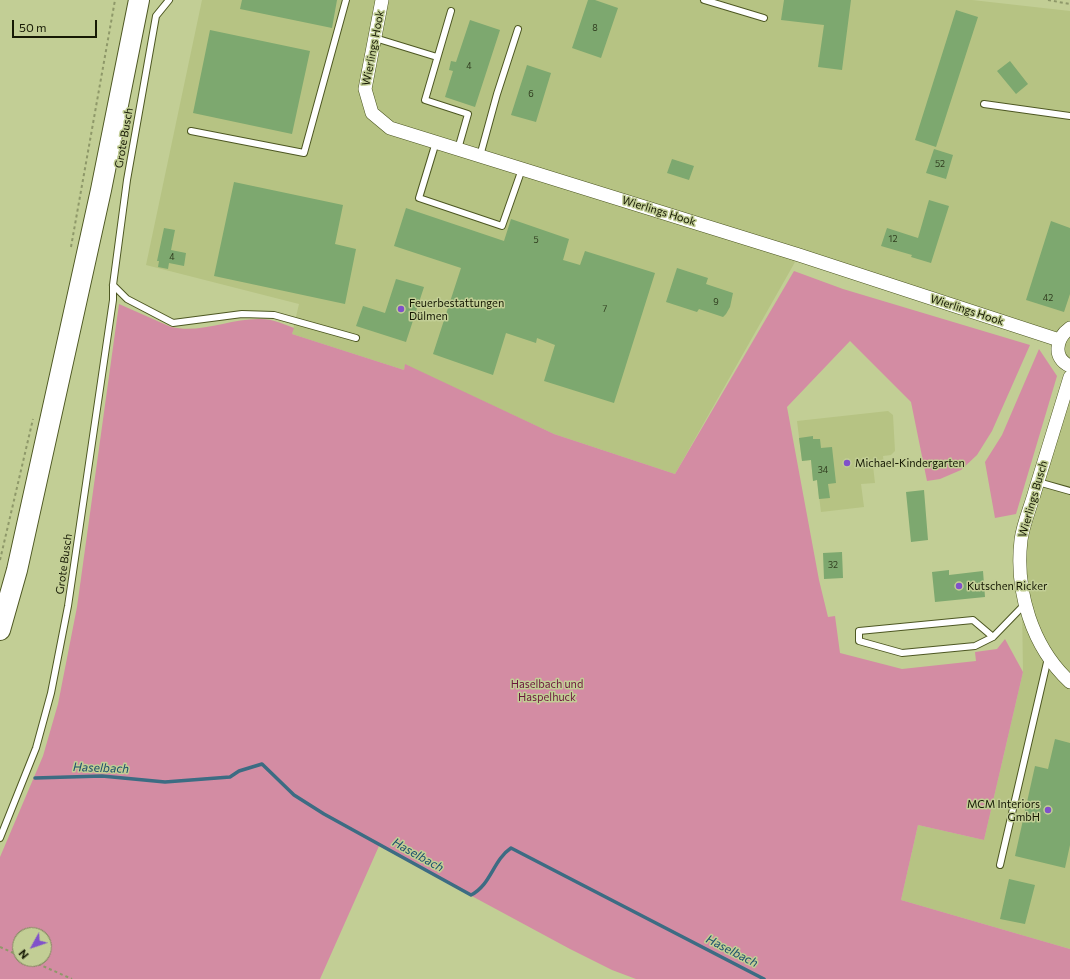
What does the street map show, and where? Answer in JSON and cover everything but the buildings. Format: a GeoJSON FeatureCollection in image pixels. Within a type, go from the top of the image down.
{"type":"FeatureCollection","features":[{"type":"Feature","properties":{"kind":"main road"},"geometry":{"type":"LineString","coordinates":[[0,630],[19,562],[94,221],[139,0]]}},
{"type":"Feature","properties":{"kind":"street","name":"Wierlings Hook"},"geometry":{"type":"LineString","coordinates":[[382,0],[365,90],[372,113],[390,128],[799,255],[1059,340]]}},
{"type":"Feature","properties":{"kind":"street"},"geometry":{"type":"LineString","coordinates":[[1070,328],[1063,333],[1059,340],[1058,350],[1062,361],[1070,366]]}},
{"type":"Feature","properties":{"kind":"street","name":"Wierlings Busch"},"geometry":{"type":"LineString","coordinates":[[1070,377],[1021,539],[1020,570],[1025,604],[1033,627],[1048,656],[1070,682]]}},
{"type":"Feature","properties":{"kind":"lane","name":"Grote Busch"},"geometry":{"type":"LineString","coordinates":[[0,838],[36,748],[51,693],[68,606],[113,300],[112,285],[126,180],[156,16],[169,0]]}},
{"type":"Feature","properties":{"kind":"lane"},"geometry":{"type":"LineString","coordinates":[[191,132],[304,153],[346,0]]}},
{"type":"Feature","properties":{"kind":"lane"},"geometry":{"type":"LineString","coordinates":[[704,0],[764,18]]}},
{"type":"Feature","properties":{"kind":"lane"},"geometry":{"type":"LineString","coordinates":[[451,11],[425,100],[468,114],[458,149]]}},
{"type":"Feature","properties":{"kind":"lane"},"geometry":{"type":"LineString","coordinates":[[480,156],[497,94],[518,29]]}},
{"type":"Feature","properties":{"kind":"lane"},"geometry":{"type":"LineString","coordinates":[[375,38],[438,57]]}},
{"type":"Feature","properties":{"kind":"lane"},"geometry":{"type":"LineString","coordinates":[[984,104],[1070,116]]}},
{"type":"Feature","properties":{"kind":"lane"},"geometry":{"type":"LineString","coordinates":[[436,142],[418,198],[502,226],[522,169]]}},
{"type":"Feature","properties":{"kind":"lane"},"geometry":{"type":"LineString","coordinates":[[112,285],[127,299],[173,323],[242,314],[274,315],[356,338]]}},
{"type":"Feature","properties":{"kind":"lane"},"geometry":{"type":"LineString","coordinates":[[1038,482],[1070,491]]}},
{"type":"Feature","properties":{"kind":"lane"},"geometry":{"type":"LineString","coordinates":[[993,637],[973,620],[859,631],[859,641],[902,653],[975,646],[993,637],[1025,604]]}},
{"type":"Feature","properties":{"kind":"lane"},"geometry":{"type":"LineString","coordinates":[[1000,865],[1048,656]]}},
{"type":"Feature","properties":{"kind":"path"},"geometry":{"type":"LineString","coordinates":[[71,250],[115,0]]}},
{"type":"Feature","properties":{"kind":"path"},"geometry":{"type":"LineString","coordinates":[[1048,0],[1070,4]]}},
{"type":"Feature","properties":{"kind":"path"},"geometry":{"type":"LineString","coordinates":[[0,560],[35,413]]}},
{"type":"Feature","properties":{"kind":"path"},"geometry":{"type":"LineString","coordinates":[[0,947],[12,952]]}},
{"type":"Feature","properties":{"kind":"path"},"geometry":{"type":"LineString","coordinates":[[46,967],[72,979]]}},
{"type":"Feature","properties":{"kind":"shaded area"},"geometry":{"type":"Polygon","coordinates":[[[202,0],[972,0],[1070,11],[1070,366],[1058,345],[799,255],[675,474],[554,434],[405,365],[404,370],[292,334],[299,304],[146,265],[202,0]]]}},
{"type":"Feature","properties":{"kind":"shaded area"},"geometry":{"type":"Polygon","coordinates":[[[1070,377],[1070,949],[901,900],[918,825],[984,840],[1023,672],[1021,539],[1070,377]]]}},
{"type":"Feature","properties":{"kind":"shaded area","name":"Michael-Kindergarten"},"geometry":{"type":"Polygon","coordinates":[[[888,411],[893,415],[895,451],[891,455],[883,456],[884,465],[873,466],[875,483],[861,484],[864,507],[821,512],[817,480],[813,481],[811,460],[802,461],[797,421],[888,411]]]}},
{"type":"Feature","properties":{"kind":"green space","name":"Haselbach und Haspelhuck"},"geometry":{"type":"Polygon","coordinates":[[[794,271],[843,289],[1030,345],[992,431],[977,455],[961,470],[940,479],[927,481],[911,402],[850,341],[787,407],[819,580],[828,617],[835,616],[840,653],[902,669],[976,661],[975,652],[997,649],[1005,639],[1023,672],[984,840],[918,825],[901,900],[1070,949],[1070,979],[636,979],[612,970],[570,949],[379,846],[320,979],[0,979],[0,857],[43,756],[58,704],[77,607],[119,304],[171,327],[182,329],[194,329],[250,319],[265,319],[278,322],[294,328],[292,334],[404,370],[405,364],[554,434],[675,474],[794,271]]]}},
{"type":"Feature","properties":{"kind":"green space"},"geometry":{"type":"Polygon","coordinates":[[[1039,349],[1057,376],[1016,514],[995,518],[985,462],[1002,435],[1039,349]]]}},
{"type":"Feature","properties":{"kind":"waterway","name":"Haselbach"},"geometry":{"type":"LineString","coordinates":[[35,778],[102,776],[165,782],[230,777],[239,771],[262,764],[294,795],[324,814],[471,895],[478,891],[488,879],[500,859],[511,848],[764,979]]}},
{"type":"Feature","properties":{"kind":"place","name":"Feuerbestattungen Dülmen"},"geometry":{"type":"Point","coordinates":[401,309]}},
{"type":"Feature","properties":{"kind":"place","name":"Michael-Kindergarten"},"geometry":{"type":"Point","coordinates":[847,463]}},
{"type":"Feature","properties":{"kind":"place","name":"Kutschen Ricker"},"geometry":{"type":"Point","coordinates":[959,586]}},
{"type":"Feature","properties":{"kind":"place","name":"MCM Interiors GmbH"},"geometry":{"type":"Point","coordinates":[1048,810]}}]}
